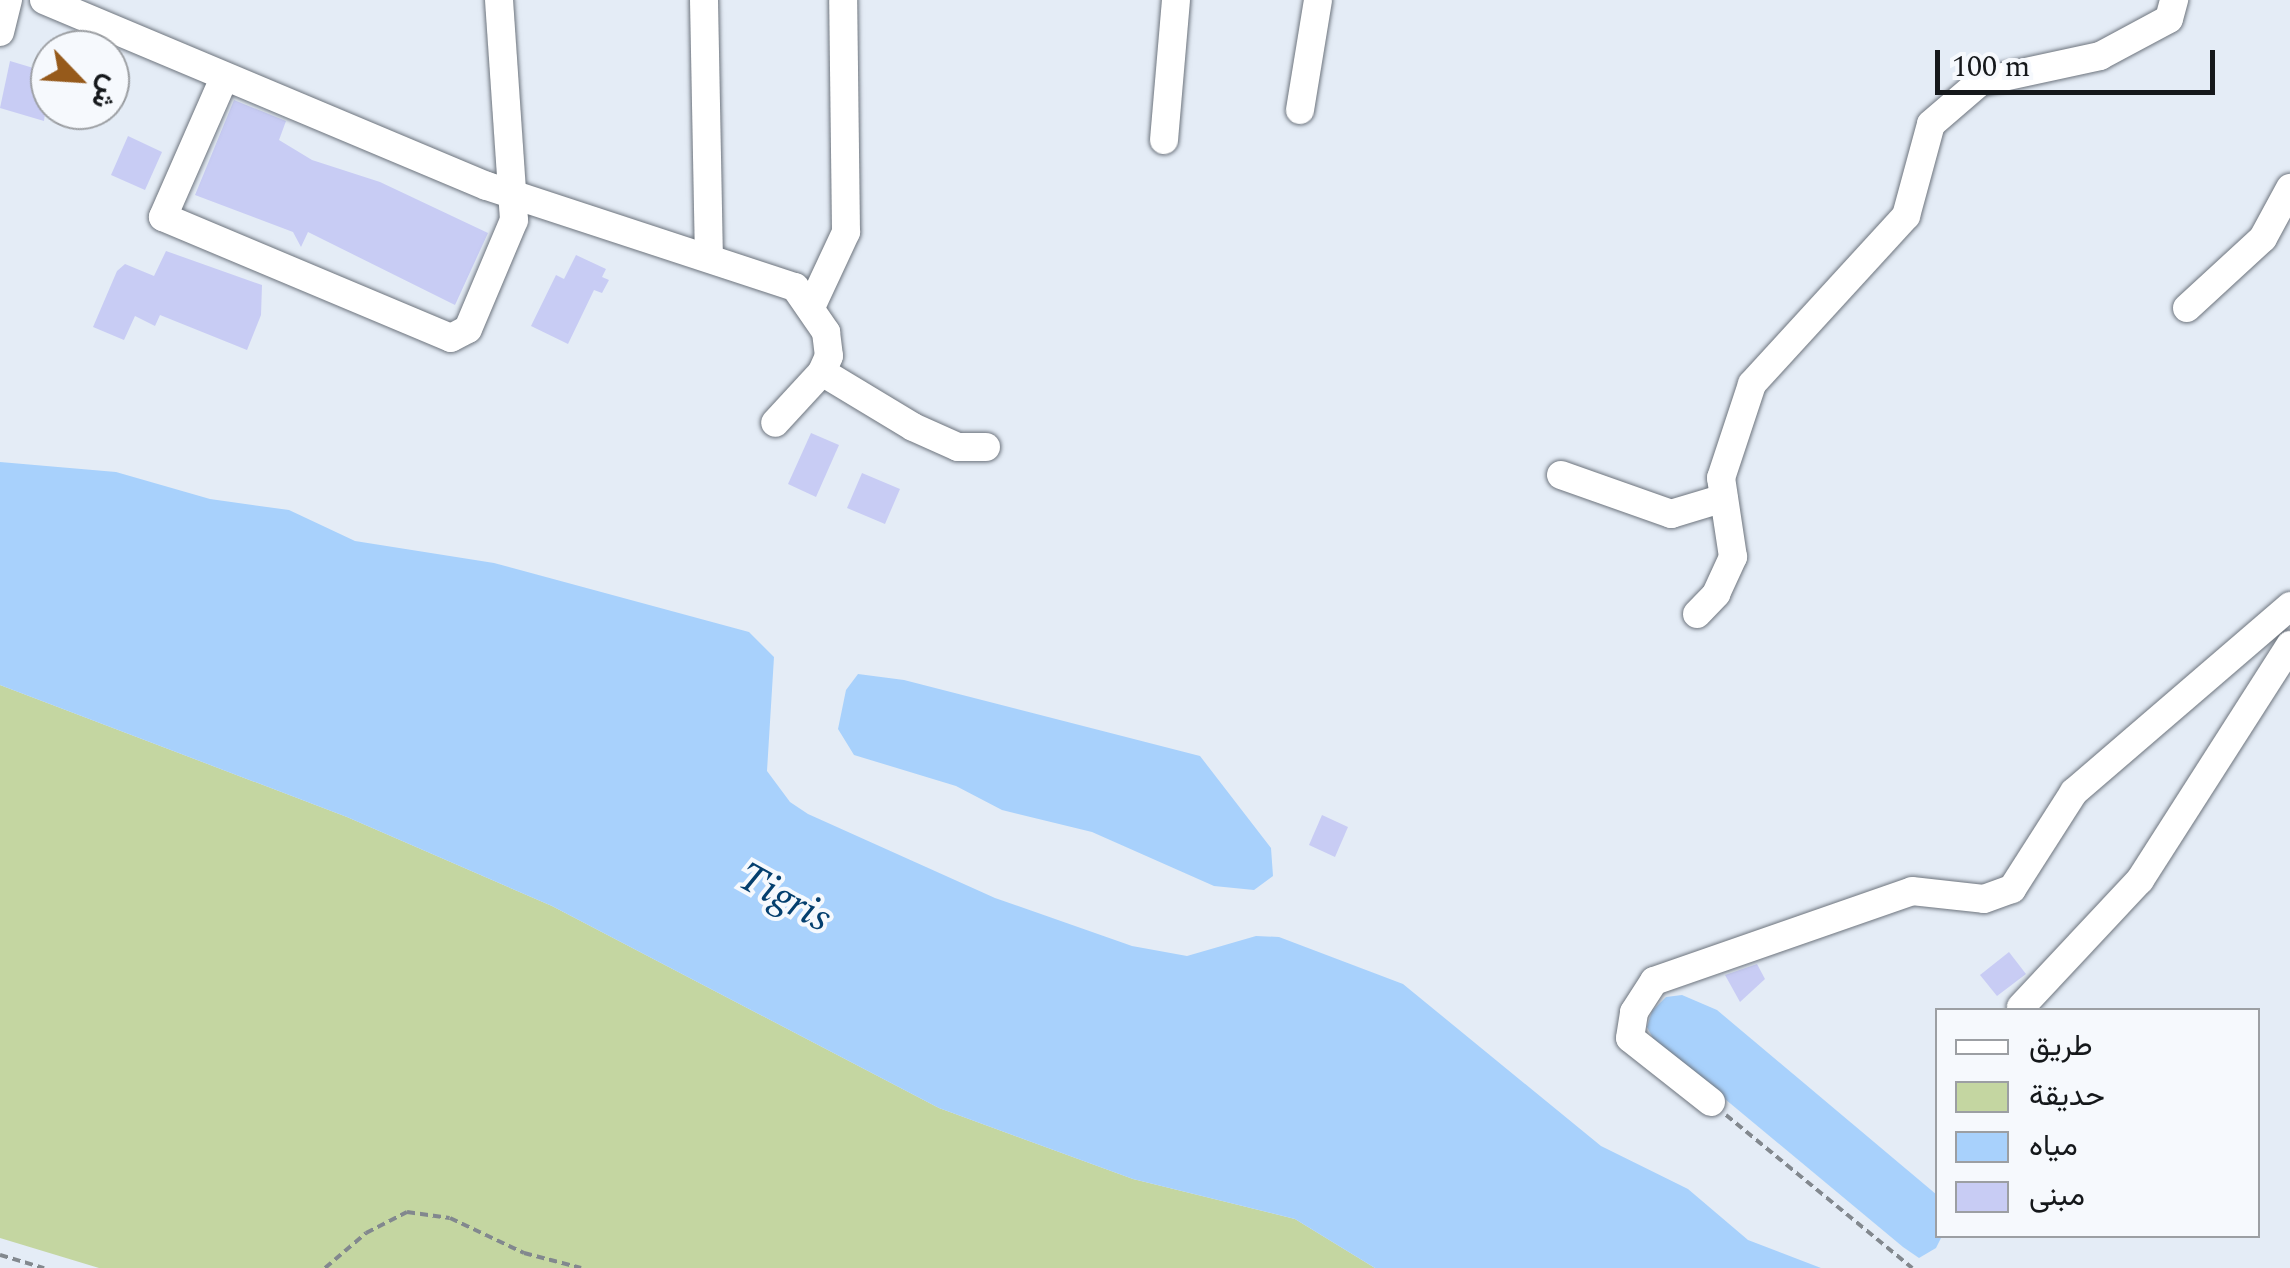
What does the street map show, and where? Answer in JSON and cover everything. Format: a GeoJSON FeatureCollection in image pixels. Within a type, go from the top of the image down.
{"type":"FeatureCollection","features":[{"type":"Feature","properties":{"kind":"street"},"geometry":{"type":"LineString","coordinates":[[0,32],[8,0]]}},
{"type":"Feature","properties":{"kind":"street"},"geometry":{"type":"LineString","coordinates":[[44,0],[224,78],[516,196],[783,281],[812,305],[829,341],[822,372],[775,423]]}},
{"type":"Feature","properties":{"kind":"street"},"geometry":{"type":"LineString","coordinates":[[224,78],[163,217],[438,338],[468,328],[514,220],[516,196],[500,0]]}},
{"type":"Feature","properties":{"kind":"street"},"geometry":{"type":"LineString","coordinates":[[704,0],[709,258]]}},
{"type":"Feature","properties":{"kind":"street"},"geometry":{"type":"LineString","coordinates":[[812,305],[846,232],[843,0]]}},
{"type":"Feature","properties":{"kind":"street"},"geometry":{"type":"LineString","coordinates":[[1164,140],[1176,0]]}},
{"type":"Feature","properties":{"kind":"street"},"geometry":{"type":"LineString","coordinates":[[1300,110],[1318,0]]}},
{"type":"Feature","properties":{"kind":"street"},"geometry":{"type":"LineString","coordinates":[[1697,614],[1716,594],[1733,557],[1720,478],[1752,384],[1906,216],[1931,124],[1980,82],[2100,56],[2169,19],[2174,0]]}},
{"type":"Feature","properties":{"kind":"street"},"geometry":{"type":"LineString","coordinates":[[2187,308],[2263,238],[2290,188]]}},
{"type":"Feature","properties":{"kind":"street"},"geometry":{"type":"LineString","coordinates":[[822,372],[914,427],[958,447],[986,447]]}},
{"type":"Feature","properties":{"kind":"street"},"geometry":{"type":"LineString","coordinates":[[1561,475],[1671,514],[1724,498]]}},
{"type":"Feature","properties":{"kind":"street"},"geometry":{"type":"LineString","coordinates":[[1711,1102],[1634,1044],[1629,1028],[1654,981],[1912,891],[1984,899],[2012,889],[2074,792],[2290,606]]}},
{"type":"Feature","properties":{"kind":"street"},"geometry":{"type":"LineString","coordinates":[[2021,1007],[2140,880],[2290,646]]}},
{"type":"Feature","properties":{"kind":"path"},"geometry":{"type":"LineString","coordinates":[[1711,1102],[1912,1268]]}},
{"type":"Feature","properties":{"kind":"path"},"geometry":{"type":"LineString","coordinates":[[325,1268],[366,1233],[407,1212],[450,1218],[524,1253],[581,1268]]}},
{"type":"Feature","properties":{"kind":"path"},"geometry":{"type":"LineString","coordinates":[[0,1254],[44,1268]]}},
{"type":"Feature","properties":{"kind":"green space"},"geometry":{"type":"Polygon","coordinates":[[[0,685],[347,817],[552,906],[939,1108],[1133,1179],[1295,1219],[1375,1268],[99,1268],[0,1238],[0,685]]]}},
{"type":"Feature","properties":{"kind":"water","name":"Tigris"},"geometry":{"type":"Polygon","coordinates":[[[0,462],[116,472],[210,499],[289,510],[355,541],[494,563],[749,632],[774,657],[767,771],[790,802],[808,814],[995,898],[1132,946],[1187,956],[1256,936],[1279,937],[1403,984],[1601,1146],[1688,1189],[1748,1240],[1821,1268],[1375,1268],[1295,1219],[1133,1179],[939,1108],[552,906],[347,817],[0,685],[0,462]]]}},
{"type":"Feature","properties":{"kind":"water"},"geometry":{"type":"Polygon","coordinates":[[[858,674],[904,680],[1200,756],[1271,848],[1273,876],[1254,890],[1214,886],[1092,832],[1002,810],[956,786],[854,755],[838,729],[846,690],[858,674]]]}},
{"type":"Feature","properties":{"kind":"water"},"geometry":{"type":"Polygon","coordinates":[[[1682,995],[1717,1010],[1935,1193],[1935,1238],[1941,1238],[1936,1248],[1919,1258],[1903,1247],[1654,1040],[1647,1027],[1652,1011],[1666,997],[1682,995]]]}},
{"type":"Feature","properties":{"kind":"building"},"geometry":{"type":"Polygon","coordinates":[[[10,61],[30,67],[30,117],[0,108],[10,61]]]}},
{"type":"Feature","properties":{"kind":"building"},"geometry":{"type":"Polygon","coordinates":[[[234,100],[286,121],[279,140],[312,160],[380,182],[488,233],[455,305],[308,232],[301,247],[293,232],[195,195],[234,100]]]}},
{"type":"Feature","properties":{"kind":"building"},"geometry":{"type":"Polygon","coordinates":[[[128,136],[162,152],[145,190],[111,175],[128,136]]]}},
{"type":"Feature","properties":{"kind":"building"},"geometry":{"type":"Polygon","coordinates":[[[166,251],[262,285],[261,315],[247,350],[160,315],[155,326],[135,316],[124,340],[93,327],[117,271],[125,264],[154,276],[166,251]]]}},
{"type":"Feature","properties":{"kind":"building"},"geometry":{"type":"Polygon","coordinates":[[[576,255],[606,269],[602,277],[609,280],[602,293],[594,290],[568,344],[531,326],[556,275],[564,279],[576,255]]]}},
{"type":"Feature","properties":{"kind":"building"},"geometry":{"type":"Polygon","coordinates":[[[811,433],[839,445],[816,497],[788,484],[811,433]]]}},
{"type":"Feature","properties":{"kind":"building"},"geometry":{"type":"Polygon","coordinates":[[[862,473],[900,489],[885,524],[847,508],[862,473]]]}},
{"type":"Feature","properties":{"kind":"building"},"geometry":{"type":"Polygon","coordinates":[[[1322,815],[1348,827],[1335,857],[1309,845],[1322,815]]]}},
{"type":"Feature","properties":{"kind":"building"},"geometry":{"type":"Polygon","coordinates":[[[2009,952],[2026,974],[1997,996],[1980,975],[2009,952]]]}},
{"type":"Feature","properties":{"kind":"building"},"geometry":{"type":"Polygon","coordinates":[[[1757,964],[1765,979],[1740,1002],[1725,975],[1757,964]]]}}]}
